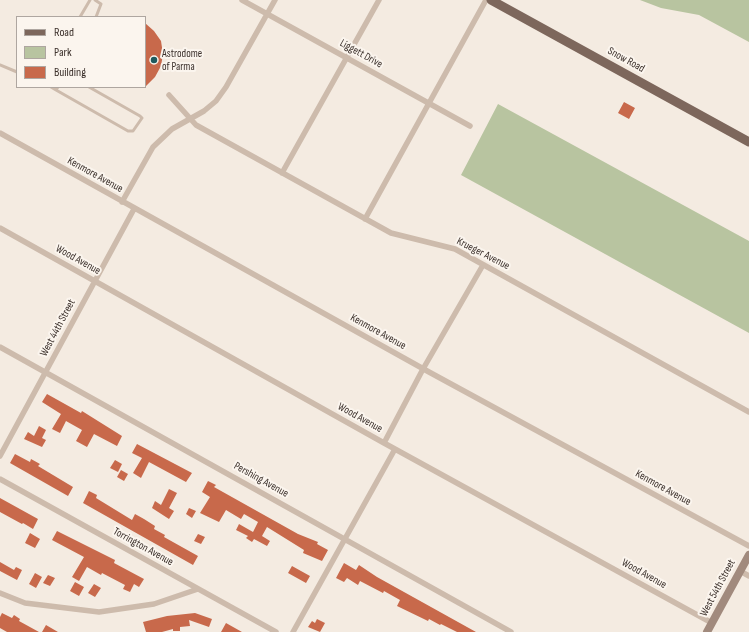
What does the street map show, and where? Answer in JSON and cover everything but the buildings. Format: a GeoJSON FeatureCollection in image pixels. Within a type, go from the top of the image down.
{"type":"FeatureCollection","features":[{"type":"Feature","properties":{"kind":"main road","name":"Snow Road"},"geometry":{"type":"LineString","coordinates":[[491,0],[749,142]]}},
{"type":"Feature","properties":{"kind":"street","name":"Liggett Drive"},"geometry":{"type":"LineString","coordinates":[[242,0],[470,126]]}},
{"type":"Feature","properties":{"kind":"street"},"geometry":{"type":"LineString","coordinates":[[122,202],[153,147],[172,129],[189,118],[204,111],[216,101],[226,87],[275,0]]}},
{"type":"Feature","properties":{"kind":"street"},"geometry":{"type":"LineString","coordinates":[[282,173],[380,0]]}},
{"type":"Feature","properties":{"kind":"street"},"geometry":{"type":"LineString","coordinates":[[365,219],[486,0]]}},
{"type":"Feature","properties":{"kind":"street","name":"Krueger Avenue"},"geometry":{"type":"LineString","coordinates":[[169,95],[196,125],[365,219],[391,233],[455,249],[749,412]]}},
{"type":"Feature","properties":{"kind":"street","name":"Kenmore Avenue"},"geometry":{"type":"LineString","coordinates":[[0,133],[423,369],[749,546]]}},
{"type":"Feature","properties":{"kind":"street","name":"West 44th Street"},"geometry":{"type":"LineString","coordinates":[[0,456],[134,209]]}},
{"type":"Feature","properties":{"kind":"street","name":"Wood Avenue"},"geometry":{"type":"LineString","coordinates":[[0,228],[384,443],[712,623]]}},
{"type":"Feature","properties":{"kind":"street"},"geometry":{"type":"LineString","coordinates":[[384,443],[423,369],[483,265]]}},
{"type":"Feature","properties":{"kind":"street","name":"Pershing Avenue"},"geometry":{"type":"LineString","coordinates":[[0,348],[511,632]]}},
{"type":"Feature","properties":{"kind":"street"},"geometry":{"type":"LineString","coordinates":[[293,632],[395,449]]}},
{"type":"Feature","properties":{"kind":"street","name":"Torrington Avenue"},"geometry":{"type":"LineString","coordinates":[[0,479],[276,632]]}},
{"type":"Feature","properties":{"kind":"street","name":"West 54th Street"},"geometry":{"type":"LineString","coordinates":[[707,632],[749,555]]}},
{"type":"Feature","properties":{"kind":"street"},"geometry":{"type":"LineString","coordinates":[[740,571],[749,576]]}},
{"type":"Feature","properties":{"kind":"street"},"geometry":{"type":"LineString","coordinates":[[0,592],[26,603],[99,612],[154,604],[198,589]]}},
{"type":"Feature","properties":{"kind":"lane"},"geometry":{"type":"LineString","coordinates":[[81,16],[90,0]]}},
{"type":"Feature","properties":{"kind":"lane"},"geometry":{"type":"LineString","coordinates":[[95,0],[101,4],[96,16]]}},
{"type":"Feature","properties":{"kind":"lane"},"geometry":{"type":"LineString","coordinates":[[0,65],[16,72]]}},
{"type":"Feature","properties":{"kind":"lane"},"geometry":{"type":"LineString","coordinates":[[57,89],[128,131],[133,131],[142,118],[91,88]]}},
{"type":"Feature","properties":{"kind":"green space"},"geometry":{"type":"Polygon","coordinates":[[[640,0],[749,0],[749,42],[699,15],[661,8],[640,0]]]}},
{"type":"Feature","properties":{"kind":"green space"},"geometry":{"type":"Polygon","coordinates":[[[498,104],[749,241],[749,333],[461,175],[498,104]]]}},
{"type":"Feature","properties":{"kind":"place","name":"Astrodome of Parma"},"geometry":{"type":"Point","coordinates":[154,60]}}]}
